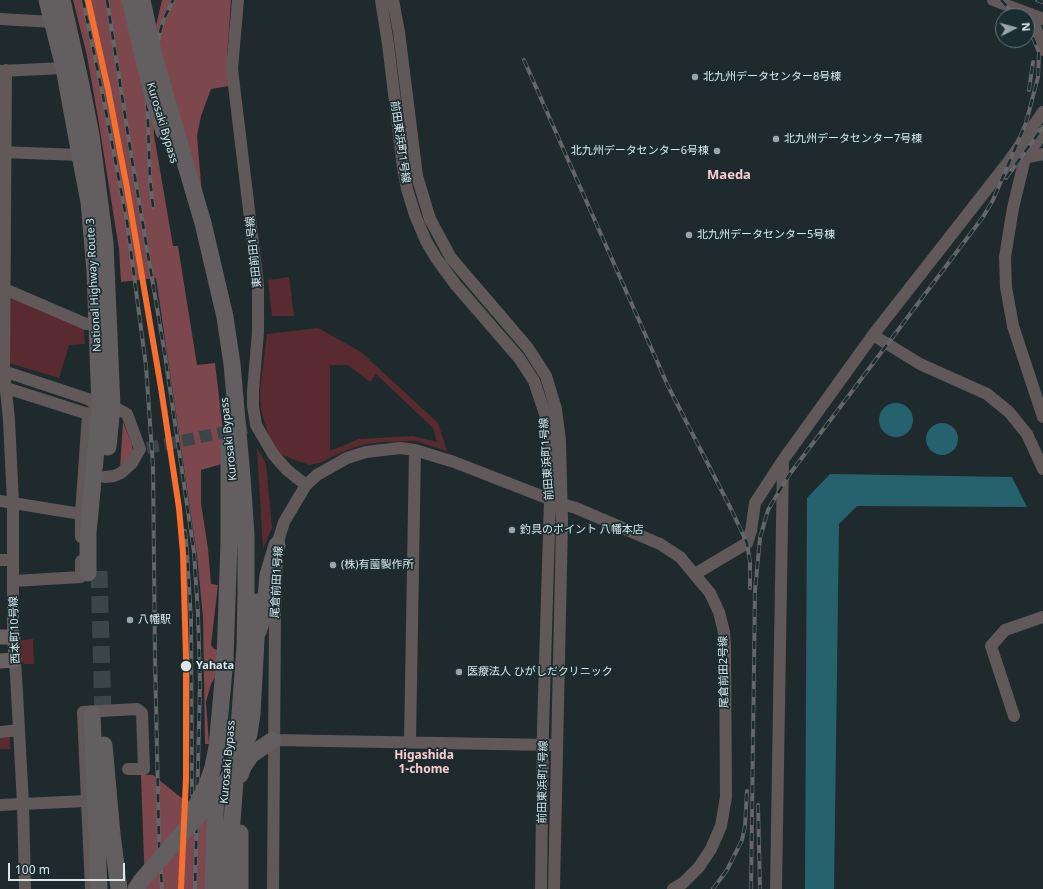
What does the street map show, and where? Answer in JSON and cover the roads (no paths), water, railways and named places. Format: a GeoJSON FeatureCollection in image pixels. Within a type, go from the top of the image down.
{"type":"FeatureCollection","features":[{"type":"Feature","properties":{"kind":"highway","name":"National Highway Route 3"},"geometry":{"type":"LineString","coordinates":[[48,0],[64,68],[80,155],[88,202],[95,271],[100,409],[105,477],[93,572],[88,533],[100,409],[104,235],[91,136],[62,0]]}},
{"type":"Feature","properties":{"kind":"highway","name":"Kurosaki Bypass"},"geometry":{"type":"LineString","coordinates":[[130,0],[148,80],[169,130],[203,224],[224,317],[232,364],[246,534],[246,593],[241,709],[230,830],[227,889]]}},
{"type":"Feature","properties":{"kind":"highway","name":"Kurosaki Bypass"},"geometry":{"type":"LineString","coordinates":[[142,0],[169,130],[214,319],[228,423],[237,534],[237,595],[233,686],[219,889]]}},
{"type":"Feature","properties":{"kind":"highway"},"geometry":{"type":"LineString","coordinates":[[136,889],[141,881],[222,788],[240,759],[249,734],[252,714],[256,640],[257,602],[255,510],[249,442],[235,363],[224,317]]}},
{"type":"Feature","properties":{"kind":"highway"},"geometry":{"type":"LineString","coordinates":[[128,889],[142,868],[197,804],[207,785],[213,767],[226,666],[229,542],[228,423]]}},
{"type":"Feature","properties":{"kind":"highway"},"geometry":{"type":"LineString","coordinates":[[254,639],[260,628],[265,610],[268,574],[278,545]]}},
{"type":"Feature","properties":{"kind":"highway"},"geometry":{"type":"LineString","coordinates":[[213,889],[216,786],[212,711],[216,693],[226,666]]}},
{"type":"Feature","properties":{"kind":"highway"},"geometry":{"type":"LineString","coordinates":[[99,889],[97,715],[119,889]]}},
{"type":"Feature","properties":{"kind":"highway"},"geometry":{"type":"LineString","coordinates":[[240,889],[241,839],[237,800],[238,782],[243,767],[251,755],[273,740]]}},
{"type":"Feature","properties":{"kind":"street","name":"東田前田1号線"},"geometry":{"type":"LineString","coordinates":[[238,0],[232,69],[258,285],[258,332],[253,391],[253,426],[286,470],[306,485]]}},
{"type":"Feature","properties":{"kind":"street","name":"前田東浜町1号線"},"geometry":{"type":"LineString","coordinates":[[381,0],[388,44],[403,168],[414,214],[426,241],[436,258],[455,284],[520,358],[534,381],[546,417],[549,452],[550,499],[543,745],[541,889]]}},
{"type":"Feature","properties":{"kind":"street","name":"前田東浜町1号線"},"geometry":{"type":"LineString","coordinates":[[393,0],[399,32],[417,176],[430,219],[451,258],[528,348],[546,376],[556,409],[559,433],[562,504],[554,889]]}},
{"type":"Feature","properties":{"kind":"street"},"geometry":{"type":"LineString","coordinates":[[994,0],[1015,8]]}},
{"type":"Feature","properties":{"kind":"street"},"geometry":{"type":"LineString","coordinates":[[0,19],[53,22]]}},
{"type":"Feature","properties":{"kind":"street"},"geometry":{"type":"LineString","coordinates":[[1035,26],[1043,50]]}},
{"type":"Feature","properties":{"kind":"street"},"geometry":{"type":"LineString","coordinates":[[3,70],[64,68]]}},
{"type":"Feature","properties":{"kind":"street","name":"西本町10号線"},"geometry":{"type":"LineString","coordinates":[[3,70],[2,370],[4,420],[13,504],[14,581],[7,637],[7,660],[19,730],[23,804],[25,889]]}},
{"type":"Feature","properties":{"kind":"street"},"geometry":{"type":"LineString","coordinates":[[695,574],[747,543],[751,531],[755,503],[784,460],[873,335],[1009,161],[1043,112]]}},
{"type":"Feature","properties":{"kind":"street"},"geometry":{"type":"LineString","coordinates":[[1043,133],[1025,158],[1013,208],[1005,257],[1006,287],[1013,326],[1043,417]]}},
{"type":"Feature","properties":{"kind":"street"},"geometry":{"type":"LineString","coordinates":[[3,152],[80,155]]}},
{"type":"Feature","properties":{"kind":"street"},"geometry":{"type":"LineString","coordinates":[[1025,158],[1043,154]]}},
{"type":"Feature","properties":{"kind":"street"},"geometry":{"type":"LineString","coordinates":[[3,288],[86,324],[96,323]]}},
{"type":"Feature","properties":{"kind":"street"},"geometry":{"type":"LineString","coordinates":[[873,335],[920,364],[988,394],[1009,412],[1027,434],[1043,469]]}},
{"type":"Feature","properties":{"kind":"street"},"geometry":{"type":"LineString","coordinates":[[2,370],[88,399],[100,409]]}},
{"type":"Feature","properties":{"kind":"street"},"geometry":{"type":"LineString","coordinates":[[3,387],[127,414],[143,448],[132,463],[121,473],[114,476],[105,477]]}},
{"type":"Feature","properties":{"kind":"street"},"geometry":{"type":"LineString","coordinates":[[14,581],[80,577],[80,514],[100,409]]}},
{"type":"Feature","properties":{"kind":"street","name":"尾倉前田1号線"},"geometry":{"type":"LineString","coordinates":[[273,889],[273,740],[278,545],[284,522],[306,485],[317,475],[347,458],[366,452],[400,448],[416,450],[454,462],[562,504]]}},
{"type":"Feature","properties":{"kind":"street"},"geometry":{"type":"LineString","coordinates":[[410,742],[416,450]]}},
{"type":"Feature","properties":{"kind":"street"},"geometry":{"type":"LineString","coordinates":[[776,889],[784,460]]}},
{"type":"Feature","properties":{"kind":"street"},"geometry":{"type":"LineString","coordinates":[[0,501],[80,514]]}},
{"type":"Feature","properties":{"kind":"street","name":"尾倉前田2号線"},"geometry":{"type":"LineString","coordinates":[[562,504],[576,508],[660,544],[680,557],[710,593],[719,612],[724,632],[725,646],[726,797],[721,826],[711,850],[699,867],[683,883],[673,889]]}},
{"type":"Feature","properties":{"kind":"street"},"geometry":{"type":"LineString","coordinates":[[0,560],[13,560]]}},
{"type":"Feature","properties":{"kind":"street"},"geometry":{"type":"LineString","coordinates":[[1014,716],[991,646],[1005,630],[1043,617]]}},
{"type":"Feature","properties":{"kind":"street"},"geometry":{"type":"LineString","coordinates":[[90,889],[83,712],[137,709],[142,713],[144,769],[128,769]]}},
{"type":"Feature","properties":{"kind":"street"},"geometry":{"type":"LineString","coordinates":[[0,732],[19,730]]}},
{"type":"Feature","properties":{"kind":"street"},"geometry":{"type":"LineString","coordinates":[[273,740],[557,745]]}},
{"type":"Feature","properties":{"kind":"street"},"geometry":{"type":"LineString","coordinates":[[0,805],[86,801]]}},
{"type":"Feature","properties":{"kind":"water"},"geometry":{"type":"Polygon","coordinates":[[[893,403],[899,403],[908,408],[912,414],[912,426],[908,432],[899,437],[893,437],[884,432],[879,423],[879,417],[884,408],[893,403]]]}},
{"type":"Feature","properties":{"kind":"water"},"geometry":{"type":"Polygon","coordinates":[[[942,423],[948,424],[955,430],[958,439],[957,445],[951,452],[942,455],[936,454],[929,448],[926,439],[927,433],[933,426],[942,423]]]}},
{"type":"Feature","properties":{"kind":"water"},"geometry":{"type":"Polygon","coordinates":[[[830,474],[1012,477],[1027,507],[857,506],[839,524],[834,889],[805,889],[807,498],[830,474]]]}},
{"type":"Feature","properties":{"kind":"tunnel"},"geometry":{"type":"LineString","coordinates":[[147,448],[250,427]]}},
{"type":"Feature","properties":{"kind":"tunnel"},"geometry":{"type":"LineString","coordinates":[[99,571],[103,715]]}},
{"type":"Feature","properties":{"kind":"railway"},"geometry":{"type":"LineString","coordinates":[[83,0],[127,222],[146,366],[153,466],[155,658],[159,842],[162,889]]}},
{"type":"Feature","properties":{"kind":"railway"},"geometry":{"type":"LineString","coordinates":[[107,0],[165,355],[194,552],[200,683],[195,889]]}},
{"type":"Feature","properties":{"kind":"railway"},"geometry":{"type":"LineString","coordinates":[[153,207],[150,179],[147,96],[151,66],[163,21],[173,0]]}},
{"type":"Feature","properties":{"kind":"railway"},"geometry":{"type":"LineString","coordinates":[[1001,0],[1008,8]]}},
{"type":"Feature","properties":{"kind":"railway"},"geometry":{"type":"LineString","coordinates":[[1037,0],[1043,2]]}},
{"type":"Feature","properties":{"kind":"railway"},"geometry":{"type":"LineString","coordinates":[[751,889],[755,591],[760,538],[768,510],[789,475],[983,217],[993,200],[1026,123],[1038,77],[1039,52],[1035,43]]}},
{"type":"Feature","properties":{"kind":"railway"},"geometry":{"type":"LineString","coordinates":[[524,60],[668,386],[747,543],[750,562],[750,588]]}},
{"type":"Feature","properties":{"kind":"railway"},"geometry":{"type":"LineString","coordinates":[[1029,90],[1033,62]]}},
{"type":"Feature","properties":{"kind":"railway"},"geometry":{"type":"LineString","coordinates":[[1006,178],[1043,127]]}},
{"type":"Feature","properties":{"kind":"railway"},"geometry":{"type":"LineString","coordinates":[[185,531],[191,620],[192,795]]}},
{"type":"Feature","properties":{"kind":"railway"},"geometry":{"type":"LineString","coordinates":[[713,889],[727,870],[742,840],[745,826],[747,791]]}},
{"type":"Feature","properties":{"kind":"railway"},"geometry":{"type":"LineString","coordinates":[[758,805],[760,889]]}},
{"type":"Feature","properties":{"kind":"place","name":"北九州データセンター8号棟"},"geometry":{"type":"Point","coordinates":[695,77]}},
{"type":"Feature","properties":{"kind":"place","name":"北九州データセンター7号棟"},"geometry":{"type":"Point","coordinates":[776,139]}},
{"type":"Feature","properties":{"kind":"place","name":"北九州データセンター6号棟"},"geometry":{"type":"Point","coordinates":[717,151]}},
{"type":"Feature","properties":{"kind":"place","name":"北九州データセンター5号棟"},"geometry":{"type":"Point","coordinates":[689,235]}},
{"type":"Feature","properties":{"kind":"place","name":"釣具のポイント 八幡本店"},"geometry":{"type":"Point","coordinates":[512,530]}},
{"type":"Feature","properties":{"kind":"place","name":"(株)有薗製作所"},"geometry":{"type":"Point","coordinates":[333,565]}},
{"type":"Feature","properties":{"kind":"place","name":"八幡駅"},"geometry":{"type":"Point","coordinates":[130,620]}},
{"type":"Feature","properties":{"kind":"place","name":"Yahata"},"geometry":{"type":"Point","coordinates":[186,666]}},
{"type":"Feature","properties":{"kind":"place","name":"医療法人 ひがしだクリニック"},"geometry":{"type":"Point","coordinates":[459,672]}},
{"type":"Feature","properties":{"kind":"district","name":"Maeda"},"geometry":{"type":"Point","coordinates":[729,175]}},
{"type":"Feature","properties":{"kind":"district","name":"Higashida 1-chome"},"geometry":{"type":"Point","coordinates":[424,763]}}]}
